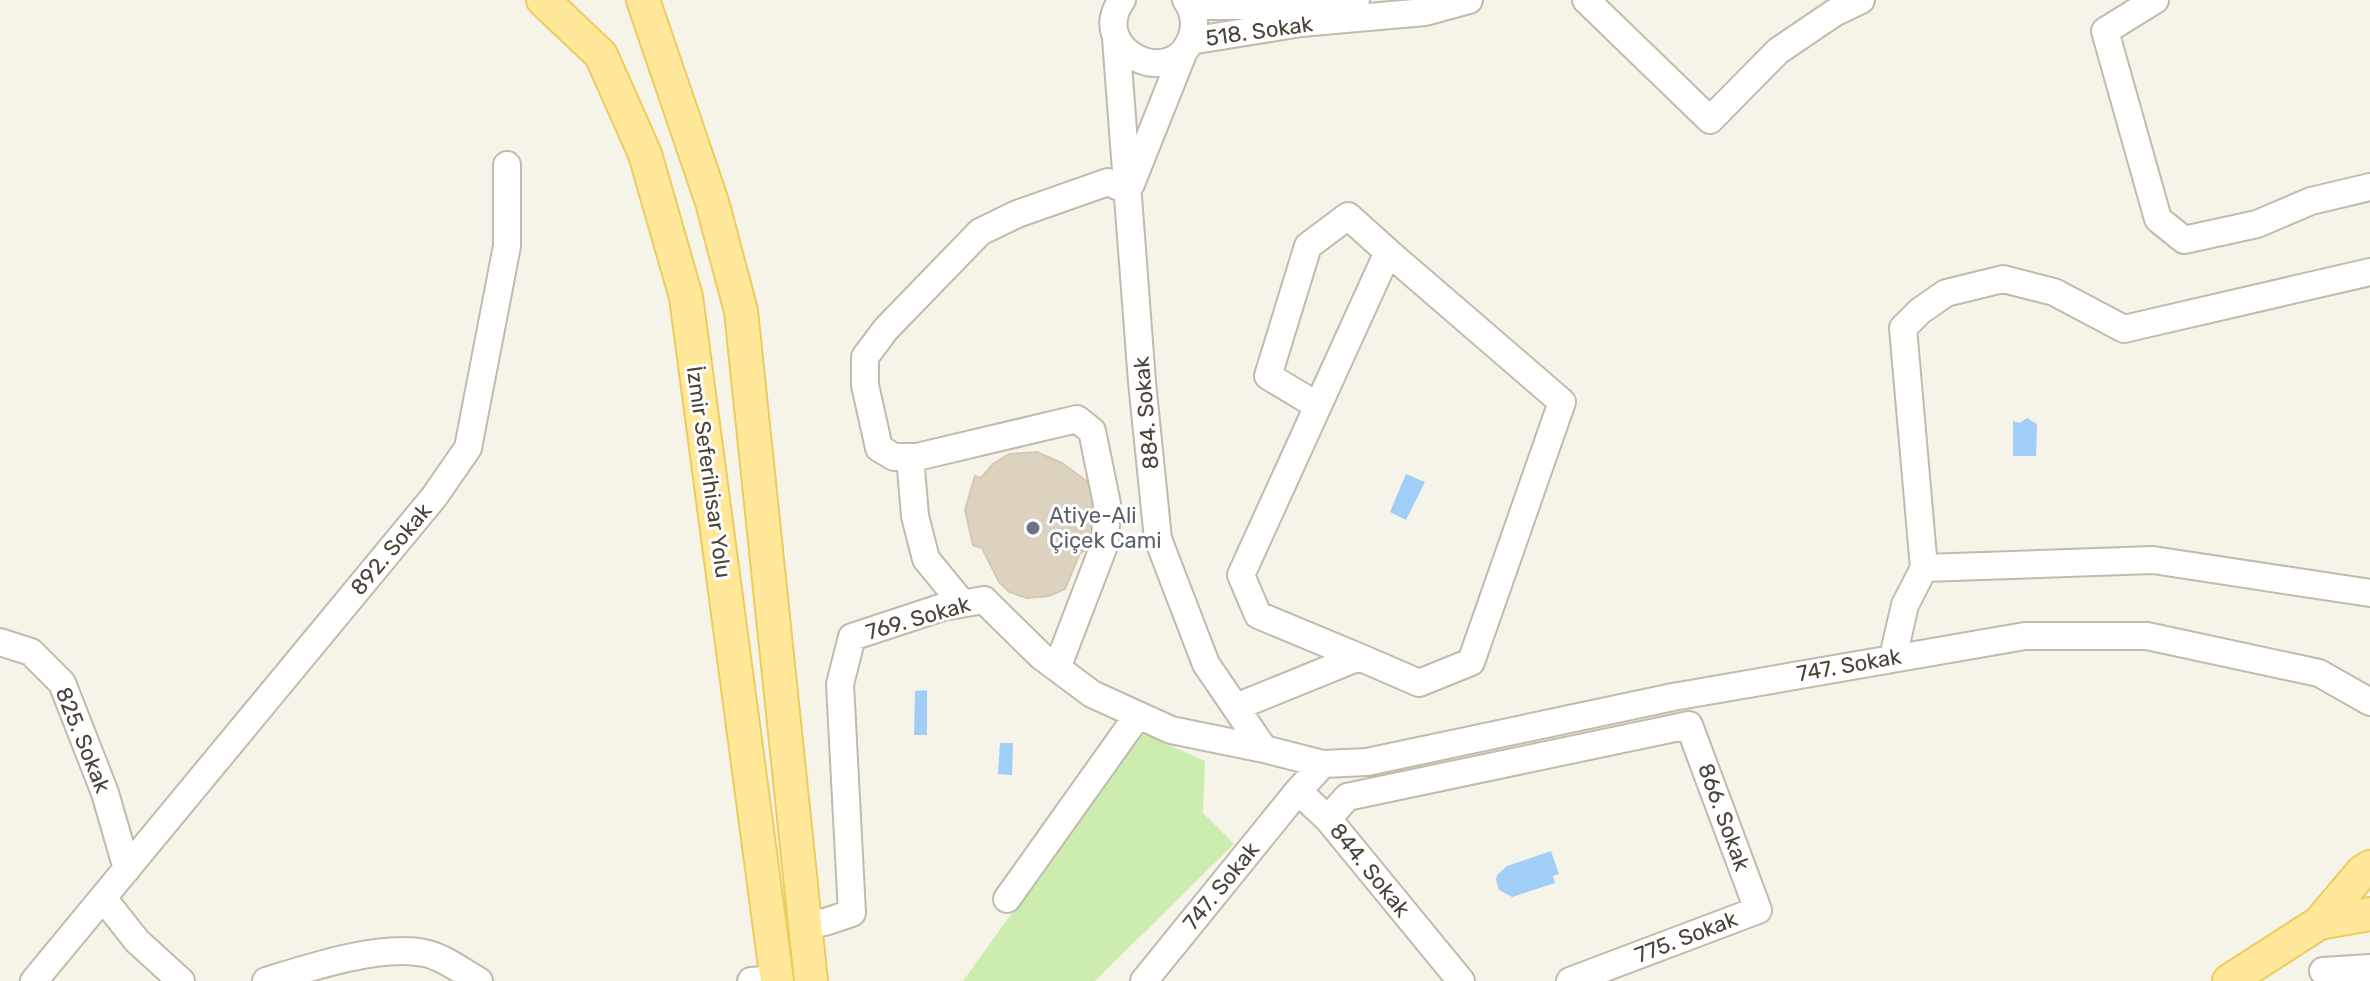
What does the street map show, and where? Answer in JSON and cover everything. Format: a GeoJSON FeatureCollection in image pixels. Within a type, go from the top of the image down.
{"type":"FeatureCollection","features":[{"type":"Feature","properties":{"kind":"main road","name":"İzmir Seferihisar Yolu"},"geometry":{"type":"LineString","coordinates":[[543,0],[601,55],[645,154],[686,297],[768,980]]}},
{"type":"Feature","properties":{"kind":"main road","name":"İzmir Seferihisar Yolu"},"geometry":{"type":"LineString","coordinates":[[643,0],[712,202],[741,311],[811,981]]}},
{"type":"Feature","properties":{"kind":"main road"},"geometry":{"type":"LineString","coordinates":[[2229,981],[2319,923],[2362,872],[2370,867]]}},
{"type":"Feature","properties":{"kind":"main road"},"geometry":{"type":"LineString","coordinates":[[2319,923],[2370,914]]}},
{"type":"Feature","properties":{"kind":"street","name":"518. Sokak"},"geometry":{"type":"LineString","coordinates":[[1188,3],[1267,6],[1356,0]]}},
{"type":"Feature","properties":{"kind":"street","name":"518. Sokak"},"geometry":{"type":"LineString","coordinates":[[1117,13],[1123,50],[1146,63],[1160,63],[1173,59],[1187,46],[1301,23],[1425,12],[1469,0]]}},
{"type":"Feature","properties":{"kind":"street"},"geometry":{"type":"LineString","coordinates":[[1586,0],[1710,120],[1778,51],[1834,13],[1861,0]]}},
{"type":"Feature","properties":{"kind":"street"},"geometry":{"type":"LineString","coordinates":[[2155,0],[2105,31],[2158,219],[2184,240],[2257,224],[2311,201],[2370,187]]}},
{"type":"Feature","properties":{"kind":"street"},"geometry":{"type":"LineString","coordinates":[[1057,668],[1105,543],[1107,504],[1092,431],[1077,419],[910,457],[894,457],[879,448],[865,385],[865,357],[886,329],[980,232],[1017,214],[1108,182],[1128,191],[1187,46],[1194,18],[1188,3]]}},
{"type":"Feature","properties":{"kind":"street","name":"884. Sokak"},"geometry":{"type":"LineString","coordinates":[[1117,13],[1142,382],[1158,539],[1206,664],[1264,749]]}},
{"type":"Feature","properties":{"kind":"street","name":"892. Sokak"},"geometry":{"type":"LineString","coordinates":[[34,981],[434,497],[468,448],[507,246],[507,165]]}},
{"type":"Feature","properties":{"kind":"street"},"geometry":{"type":"LineString","coordinates":[[1318,406],[1268,376],[1308,246],[1348,216],[1562,402],[1471,662],[1419,683],[1258,615],[1241,575],[1318,406],[1388,252]]}},
{"type":"Feature","properties":{"kind":"street"},"geometry":{"type":"LineString","coordinates":[[1893,657],[1905,605],[1924,568],[1903,328],[1920,311],[1946,293],[2003,279],[2054,292],[2124,329],[2370,272]]}},
{"type":"Feature","properties":{"kind":"street"},"geometry":{"type":"LineString","coordinates":[[910,457],[915,516],[926,559],[973,602],[1092,694],[1171,730],[1323,764],[1298,791]]}},
{"type":"Feature","properties":{"kind":"street"},"geometry":{"type":"LineString","coordinates":[[1924,568],[2153,560],[2370,593]]}},
{"type":"Feature","properties":{"kind":"street","name":"769. Sokak"},"geometry":{"type":"LineString","coordinates":[[806,925],[852,913],[840,684],[852,637],[943,607],[973,602]]}},
{"type":"Feature","properties":{"kind":"street","name":"747. Sokak"},"geometry":{"type":"LineString","coordinates":[[1323,764],[1367,762],[1673,697],[2025,636],[2147,636],[2319,673],[2370,702]]}},
{"type":"Feature","properties":{"kind":"street","name":"825. Sokak"},"geometry":{"type":"LineString","coordinates":[[0,642],[31,652],[62,683],[105,793],[127,869]]}},
{"type":"Feature","properties":{"kind":"street"},"geometry":{"type":"LineString","coordinates":[[1236,707],[1359,657]]}},
{"type":"Feature","properties":{"kind":"street"},"geometry":{"type":"LineString","coordinates":[[1007,899],[1138,715]]}},
{"type":"Feature","properties":{"kind":"street","name":"866. Sokak"},"geometry":{"type":"LineString","coordinates":[[1328,819],[1347,797],[1689,725],[1758,910]]}},
{"type":"Feature","properties":{"kind":"street","name":"747. Sokak"},"geometry":{"type":"LineString","coordinates":[[1144,981],[1298,791]]}},
{"type":"Feature","properties":{"kind":"street","name":"844. Sokak"},"geometry":{"type":"LineString","coordinates":[[1298,791],[1328,819],[1461,981]]}},
{"type":"Feature","properties":{"kind":"street"},"geometry":{"type":"LineString","coordinates":[[103,898],[137,941],[181,981]]}},
{"type":"Feature","properties":{"kind":"street","name":"775. Sokak"},"geometry":{"type":"LineString","coordinates":[[1570,981],[1758,910]]}},
{"type":"Feature","properties":{"kind":"street"},"geometry":{"type":"LineString","coordinates":[[266,981],[375,953],[425,953],[479,981]]}},
{"type":"Feature","properties":{"kind":"street"},"geometry":{"type":"LineString","coordinates":[[2323,971],[2370,968]]}},
{"type":"Feature","properties":{"kind":"green space"},"geometry":{"type":"Polygon","coordinates":[[[1142,733],[1205,761],[1203,813],[1234,844],[1095,981],[963,981],[1142,733]]]}},
{"type":"Feature","properties":{"kind":"water"},"geometry":{"type":"Polygon","coordinates":[[[2027,418],[2037,424],[2036,456],[2013,456],[2013,421],[2020,423],[2027,418]]]}},
{"type":"Feature","properties":{"kind":"water"},"geometry":{"type":"Polygon","coordinates":[[[1406,474],[1425,482],[1406,520],[1390,512],[1406,474]]]}},
{"type":"Feature","properties":{"kind":"water"},"geometry":{"type":"Polygon","coordinates":[[[927,690],[927,735],[914,735],[915,691],[927,690]]]}},
{"type":"Feature","properties":{"kind":"water"},"geometry":{"type":"Polygon","coordinates":[[[1000,743],[1013,743],[1012,775],[998,774],[1000,743]]]}},
{"type":"Feature","properties":{"kind":"water"},"geometry":{"type":"Polygon","coordinates":[[[1551,851],[1559,874],[1553,876],[1555,883],[1512,897],[1499,890],[1497,875],[1507,866],[1551,851]]]}},
{"type":"Feature","properties":{"kind":"building","name":"Atiye-Ali Çiçek Cami"},"geometry":{"type":"Polygon","coordinates":[[[1037,452],[1062,463],[1089,483],[1097,521],[1091,547],[1080,553],[1065,589],[1049,596],[1027,598],[1009,592],[999,582],[982,548],[973,545],[965,510],[975,476],[981,478],[993,464],[1009,454],[1037,452]]]}},
{"type":"Feature","properties":{"kind":"place","name":"Atiye-Ali Çiçek Cami"},"geometry":{"type":"Point","coordinates":[1033,528]}}]}
